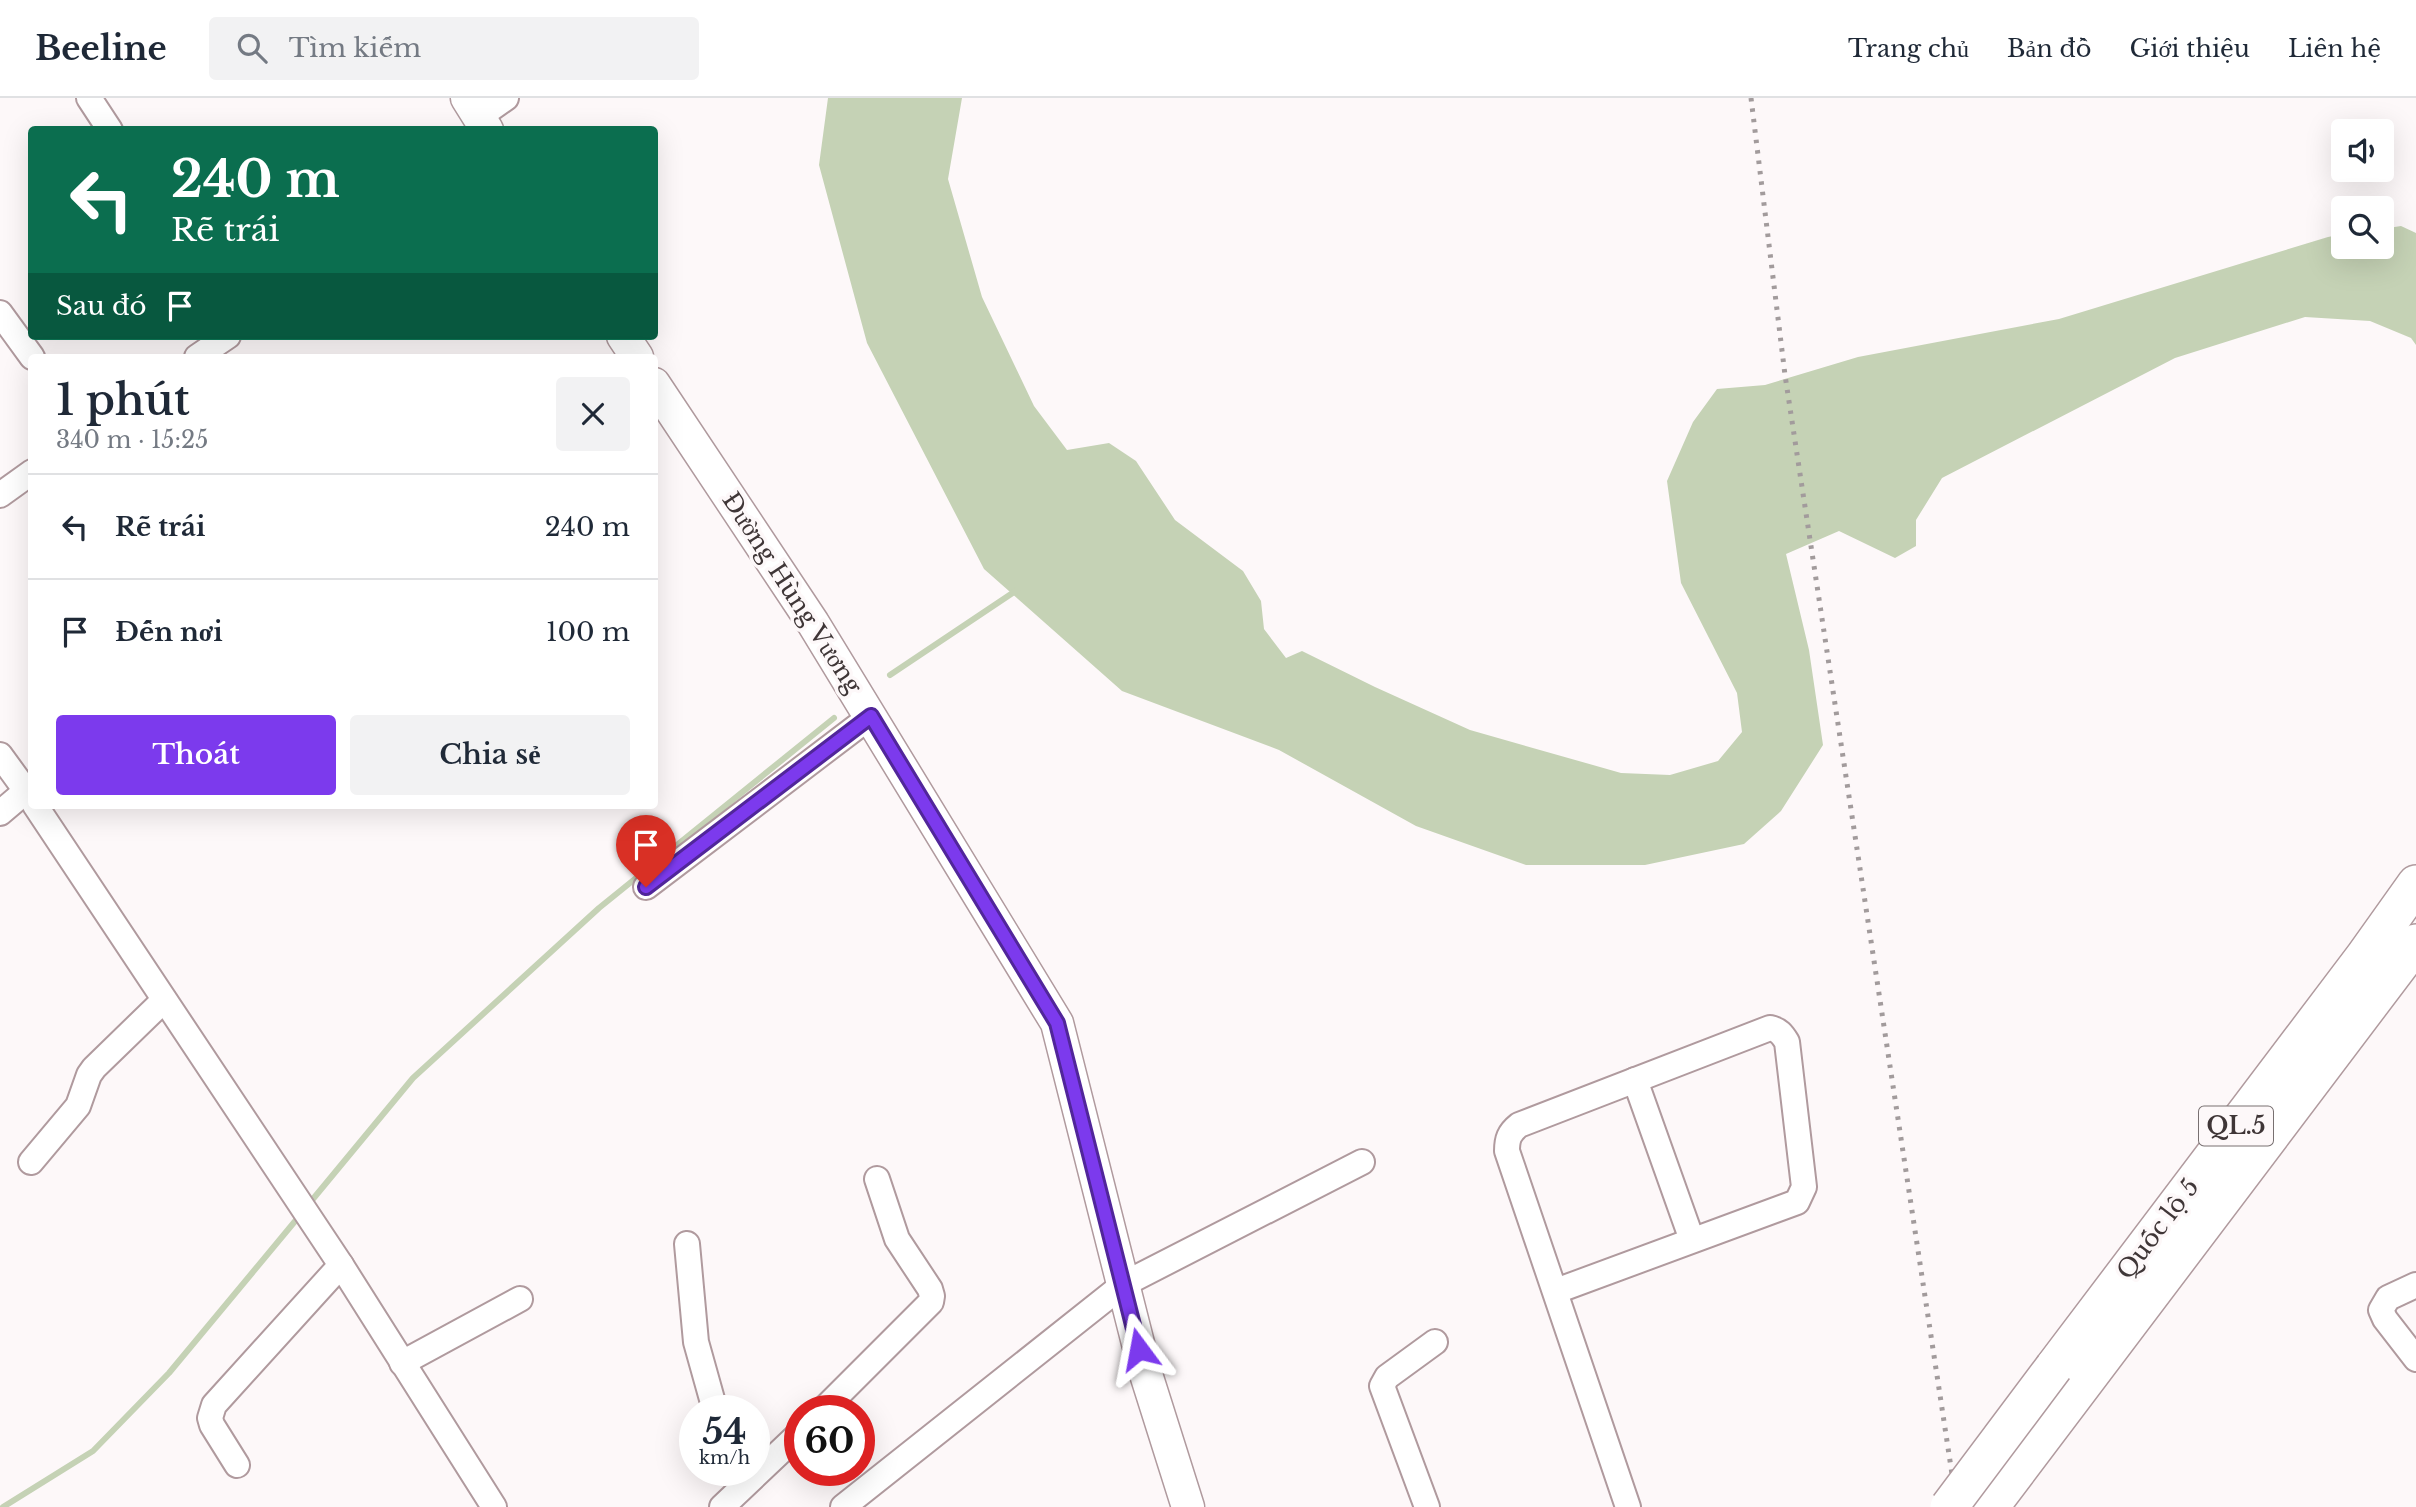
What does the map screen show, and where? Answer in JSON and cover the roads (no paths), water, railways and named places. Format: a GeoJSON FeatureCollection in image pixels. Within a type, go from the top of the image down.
{"type":"FeatureCollection","features":[{"type":"Feature","properties":{"kind":"highway","name":"Quốc lộ 5"},"geometry":{"type":"LineString","coordinates":[[1990,1507],[2065,1379],[2416,884]]}},
{"type":"Feature","properties":{"kind":"highway","name":"Quốc lộ 5"},"geometry":{"type":"LineString","coordinates":[[1949,1507],[2065,1379],[2416,943]]}},
{"type":"Feature","properties":{"kind":"main road","name":"Đường Hùng Vương"},"geometry":{"type":"LineString","coordinates":[[658,390],[813,623],[1057,1023],[1144,1371],[1188,1507]]}},
{"type":"Feature","properties":{"kind":"street"},"geometry":{"type":"LineString","coordinates":[[89,98],[107,126]]}},
{"type":"Feature","properties":{"kind":"street"},"geometry":{"type":"LineString","coordinates":[[477,115],[506,98]]}},
{"type":"Feature","properties":{"kind":"street"},"geometry":{"type":"LineString","coordinates":[[0,313],[30,354]]}},
{"type":"Feature","properties":{"kind":"street"},"geometry":{"type":"LineString","coordinates":[[197,350],[219,340]]}},
{"type":"Feature","properties":{"kind":"street"},"geometry":{"type":"LineString","coordinates":[[0,495],[28,475]]}},
{"type":"Feature","properties":{"kind":"street"},"geometry":{"type":"LineString","coordinates":[[646,887],[871,716]]}},
{"type":"Feature","properties":{"kind":"street"},"geometry":{"type":"LineString","coordinates":[[0,755],[28,794]]}},
{"type":"Feature","properties":{"kind":"street"},"geometry":{"type":"LineString","coordinates":[[0,813],[28,799]]}},
{"type":"Feature","properties":{"kind":"street"},"geometry":{"type":"LineString","coordinates":[[38,809],[341,1265],[494,1507]]}},
{"type":"Feature","properties":{"kind":"street"},"geometry":{"type":"LineString","coordinates":[[31,1162],[78,1106],[93,1068],[164,1000]]}},
{"type":"Feature","properties":{"kind":"street"},"geometry":{"type":"LineString","coordinates":[[1556,1291],[1789,1207],[1802,1196],[1804,1188],[1787,1042],[1777,1030],[1770,1028],[1519,1125],[1511,1131],[1507,1140],[1507,1152],[1628,1507]]}},
{"type":"Feature","properties":{"kind":"street"},"geometry":{"type":"LineString","coordinates":[[1635,1080],[1692,1240]]}},
{"type":"Feature","properties":{"kind":"street"},"geometry":{"type":"LineString","coordinates":[[843,1507],[1124,1284],[1362,1162]]}},
{"type":"Feature","properties":{"kind":"street"},"geometry":{"type":"LineString","coordinates":[[838,1395],[931,1302],[930,1289],[897,1239],[877,1179]]}},
{"type":"Feature","properties":{"kind":"street"},"geometry":{"type":"LineString","coordinates":[[687,1244],[696,1342],[711,1395]]}},
{"type":"Feature","properties":{"kind":"street"},"geometry":{"type":"LineString","coordinates":[[237,1465],[212,1425],[210,1418],[214,1405],[341,1265]]}},
{"type":"Feature","properties":{"kind":"street"},"geometry":{"type":"LineString","coordinates":[[2416,1285],[2388,1298],[2381,1310],[2416,1359]]}},
{"type":"Feature","properties":{"kind":"street"},"geometry":{"type":"LineString","coordinates":[[402,1363],[520,1299]]}},
{"type":"Feature","properties":{"kind":"street"},"geometry":{"type":"LineString","coordinates":[[1427,1507],[1382,1386],[1387,1377],[1435,1342]]}},
{"type":"Feature","properties":{"kind":"street"},"geometry":{"type":"LineString","coordinates":[[770,1457],[784,1446]]}},
{"type":"Feature","properties":{"kind":"street"},"geometry":{"type":"LineString","coordinates":[[722,1507],[738,1486]]}},
{"type":"Feature","properties":{"kind":"waterway"},"geometry":{"type":"LineString","coordinates":[[890,675],[1017,590]]}},
{"type":"Feature","properties":{"kind":"waterway"},"geometry":{"type":"LineString","coordinates":[[308,1205],[413,1078],[599,908],[834,718]]}},
{"type":"Feature","properties":{"kind":"waterway"},"geometry":{"type":"LineString","coordinates":[[3,1507],[93,1451],[169,1373],[301,1214]]}},
{"type":"Feature","properties":{"kind":"railway"},"geometry":{"type":"LineString","coordinates":[[1751,98],[1785,375],[1957,1507]]}}]}
